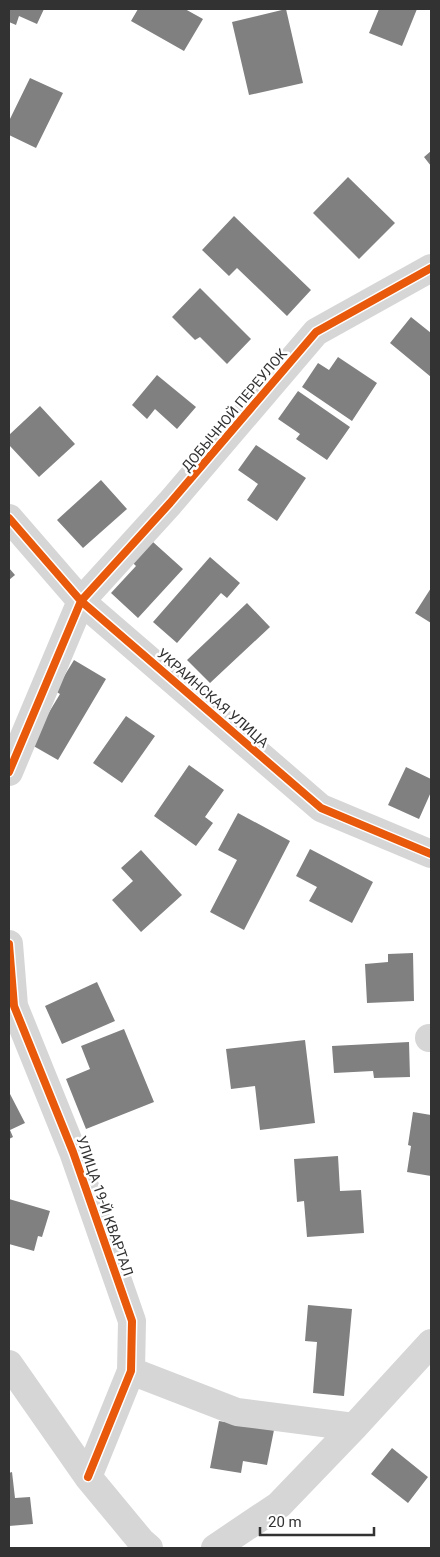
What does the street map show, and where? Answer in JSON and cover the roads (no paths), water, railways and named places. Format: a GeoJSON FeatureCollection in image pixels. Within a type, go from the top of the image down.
{"type":"FeatureCollection","features":[{"type":"Feature","properties":{"kind":"street","name":"ДОБЫЧНОЙ ПЕРЕУЛОК"},"geometry":{"type":"LineString","coordinates":[[9,772],[81,601],[170,503],[316,332],[431,268]]}},
{"type":"Feature","properties":{"kind":"street","name":"УКРАИНСКАЯ УЛИЦА"},"geometry":{"type":"LineString","coordinates":[[9,518],[81,601],[321,808],[431,854]]}},
{"type":"Feature","properties":{"kind":"street","name":"УЛИЦА 19-Й КВАРТАЛ"},"geometry":{"type":"LineString","coordinates":[[9,944],[14,1006],[73,1152],[132,1321],[131,1371],[88,1477]]}},
{"type":"Feature","properties":{"kind":"street"},"geometry":{"type":"LineString","coordinates":[[215,1548],[279,1505],[431,1343]]}},
{"type":"Feature","properties":{"kind":"street"},"geometry":{"type":"LineString","coordinates":[[9,1364],[88,1477],[140,1546]]}},
{"type":"Feature","properties":{"kind":"street"},"geometry":{"type":"LineString","coordinates":[[131,1371],[237,1412],[354,1427]]}}]}
